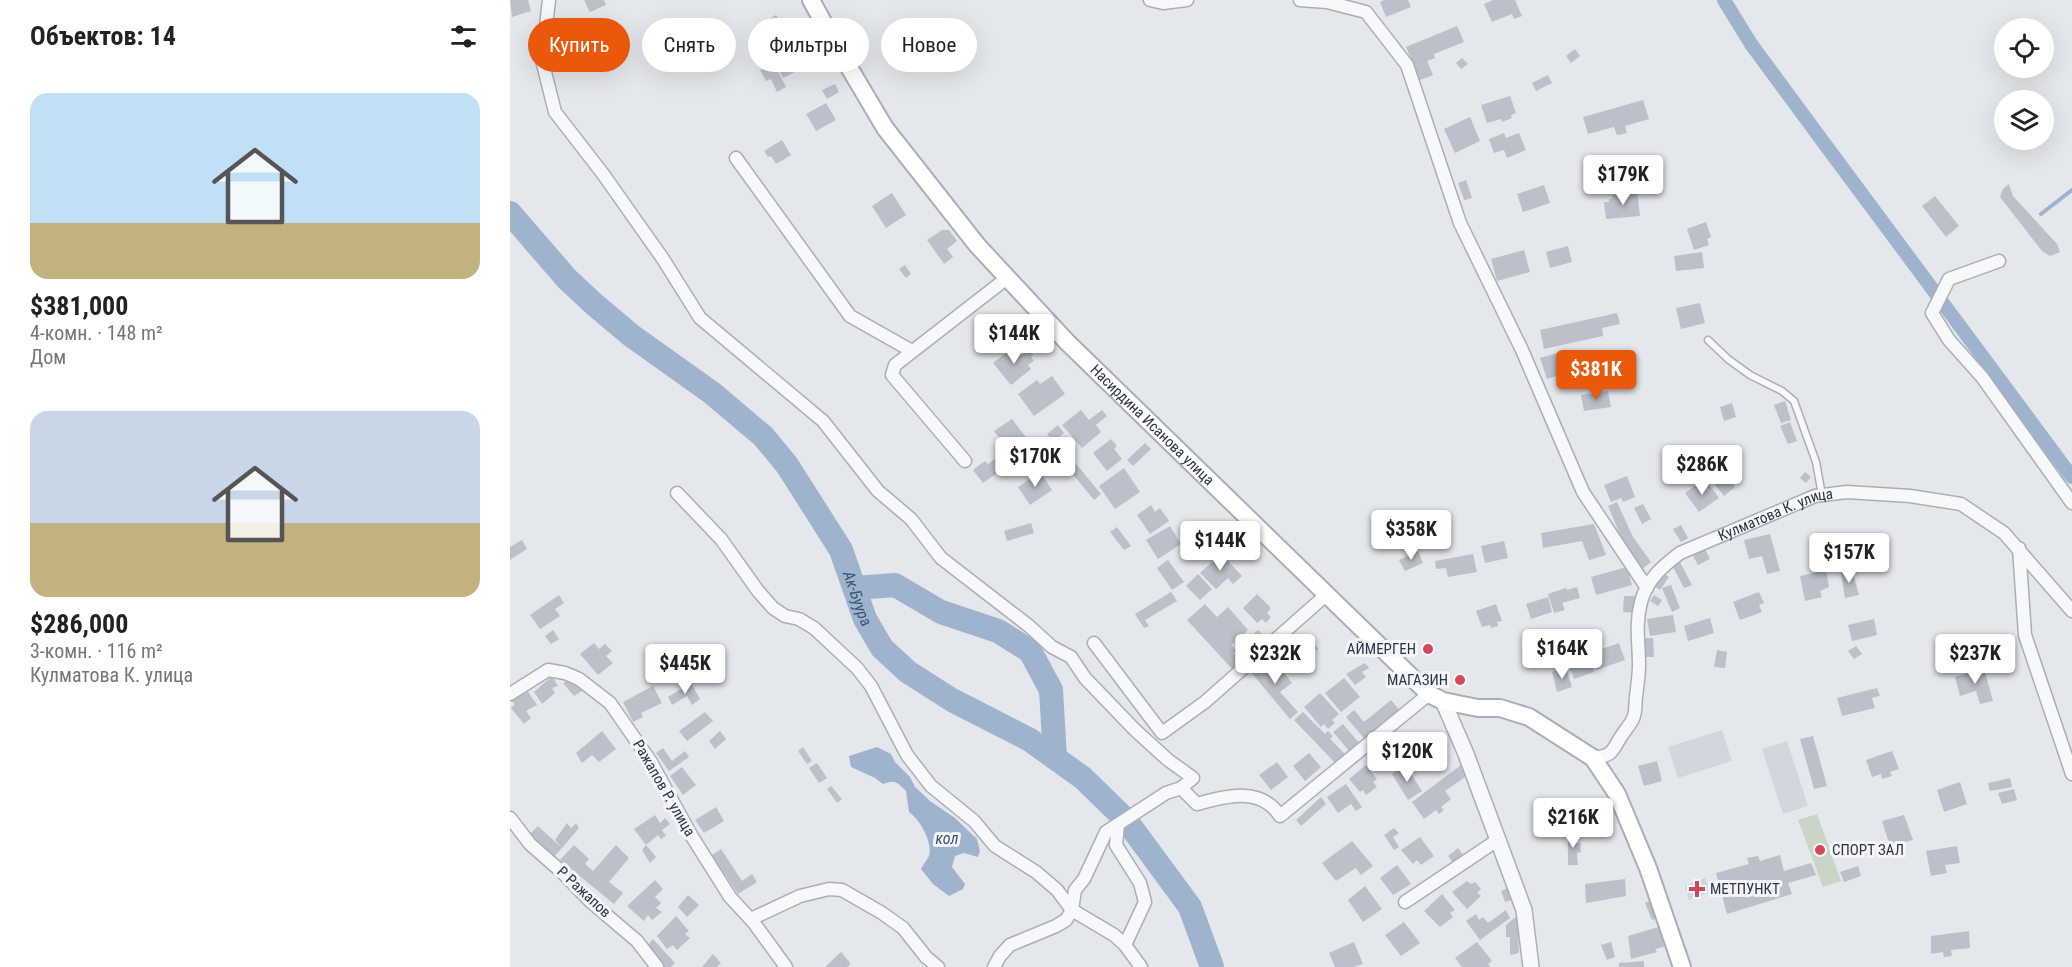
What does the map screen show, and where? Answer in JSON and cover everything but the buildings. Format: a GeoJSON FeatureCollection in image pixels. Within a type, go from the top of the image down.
{"type":"FeatureCollection","features":[{"type":"Feature","properties":{"kind":"main road","name":"Насирдина Исанова улица"},"geometry":{"type":"LineString","coordinates":[[811,0],[885,128],[977,245],[1067,342],[1326,595],[1436,698]]}},
{"type":"Feature","properties":{"kind":"main road"},"geometry":{"type":"LineString","coordinates":[[1436,698],[1478,708],[1500,708],[1529,717],[1593,758],[1617,794],[1648,868],[1682,967]]}},
{"type":"Feature","properties":{"kind":"street"},"geometry":{"type":"LineString","coordinates":[[549,0],[542,60],[555,112],[603,174],[663,259],[700,318],[823,421],[878,491],[911,519],[941,558],[1029,626],[1052,647],[1071,657],[1086,678],[1135,730],[1168,760],[1193,778],[1181,788],[1166,794],[1106,832],[1084,879],[1075,890],[1072,910],[1066,920],[1010,945],[994,967]]}},
{"type":"Feature","properties":{"kind":"street"},"geometry":{"type":"LineString","coordinates":[[1150,0],[1163,3],[1187,0]]}},
{"type":"Feature","properties":{"kind":"street"},"geometry":{"type":"LineString","coordinates":[[1300,0],[1360,5],[1407,65],[1461,223],[1522,350],[1583,492],[1647,588]]}},
{"type":"Feature","properties":{"kind":"street"},"geometry":{"type":"LineString","coordinates":[[736,158],[850,316],[912,351]]}},
{"type":"Feature","properties":{"kind":"street"},"geometry":{"type":"LineString","coordinates":[[1999,261],[1949,279],[1932,313],[1949,340],[1982,377],[2072,503]]}},
{"type":"Feature","properties":{"kind":"street"},"geometry":{"type":"LineString","coordinates":[[965,461],[892,375],[895,365],[1007,278]]}},
{"type":"Feature","properties":{"kind":"street","name":"Кулматова К. улица"},"geometry":{"type":"LineString","coordinates":[[1593,758],[1604,757],[1617,746],[1620,737],[1635,715],[1639,664],[1636,639],[1638,613],[1647,588],[1662,567],[1680,553],[1815,496],[1847,492],[1910,496],[1961,504],[2004,533],[2072,611]]}},
{"type":"Feature","properties":{"kind":"street"},"geometry":{"type":"LineString","coordinates":[[677,493],[721,539],[773,608],[785,616],[799,619],[814,628],[857,668],[871,686],[907,755],[931,786],[974,822],[995,846],[1036,872],[1057,890],[1072,910],[1114,935],[1125,945],[1141,967]]}},
{"type":"Feature","properties":{"kind":"street"},"geometry":{"type":"LineString","coordinates":[[2019,548],[2025,635],[2072,774]]}},
{"type":"Feature","properties":{"kind":"street"},"geometry":{"type":"LineString","coordinates":[[1094,643],[1162,733],[1205,702],[1326,595]]}},
{"type":"Feature","properties":{"kind":"street","name":"Ражапов Р. улица"},"geometry":{"type":"LineString","coordinates":[[510,693],[548,670],[565,673],[579,679],[610,703],[651,762],[678,813],[730,897],[751,919],[786,967]]}},
{"type":"Feature","properties":{"kind":"street"},"geometry":{"type":"LineString","coordinates":[[1181,788],[1197,804],[1240,794],[1266,801],[1280,816],[1436,698],[1498,839],[1524,910],[1531,967]]}},
{"type":"Feature","properties":{"kind":"street","name":"Р Ражапов"},"geometry":{"type":"LineString","coordinates":[[510,818],[530,844],[631,935],[657,967]]}},
{"type":"Feature","properties":{"kind":"street"},"geometry":{"type":"LineString","coordinates":[[1118,825],[1116,845],[1140,883],[1145,902],[1125,945]]}},
{"type":"Feature","properties":{"kind":"street"},"geometry":{"type":"LineString","coordinates":[[1405,902],[1498,839]]}},
{"type":"Feature","properties":{"kind":"street"},"geometry":{"type":"LineString","coordinates":[[751,919],[800,896],[829,889],[842,890],[903,928],[926,957],[938,967]]}},
{"type":"Feature","properties":{"kind":"lane"},"geometry":{"type":"LineString","coordinates":[[1708,340],[1750,375],[1782,391],[1794,401],[1816,462],[1822,495]]}},
{"type":"Feature","properties":{"kind":"shaded area"},"geometry":{"type":"Polygon","coordinates":[[[1722,730],[1732,761],[1678,778],[1668,747],[1722,730]]]}},
{"type":"Feature","properties":{"kind":"shaded area"},"geometry":{"type":"Polygon","coordinates":[[[1787,741],[1808,806],[1783,814],[1762,749],[1787,741]]]}},
{"type":"Feature","properties":{"kind":"shaded area","name":"МЕТПУНКТ"},"geometry":{"type":"Polygon","coordinates":[[[1705,878],[1710,892],[1689,900],[1685,886],[1705,878]]]}},
{"type":"Feature","properties":{"kind":"green space","name":"СПОРТ ЗАЛ"},"geometry":{"type":"Polygon","coordinates":[[[1817,814],[1841,881],[1823,887],[1798,820],[1817,814]]]}},
{"type":"Feature","properties":{"kind":"water","name":"кол"},"geometry":{"type":"Polygon","coordinates":[[[877,747],[891,754],[895,762],[910,777],[915,787],[930,801],[955,818],[977,839],[980,851],[978,857],[964,853],[955,856],[952,867],[965,884],[963,889],[949,896],[933,884],[921,869],[929,856],[929,844],[921,826],[909,812],[906,791],[896,783],[883,784],[851,767],[849,756],[877,747]]]}},
{"type":"Feature","properties":{"kind":"waterway"},"geometry":{"type":"LineString","coordinates":[[1724,0],[1751,44],[2072,477]]}},
{"type":"Feature","properties":{"kind":"waterway"},"geometry":{"type":"LineString","coordinates":[[2041,214],[2072,190]]}},
{"type":"Feature","properties":{"kind":"waterway","name":"Ак-Буура"},"geometry":{"type":"LineString","coordinates":[[510,213],[567,279],[595,305],[632,336],[712,393],[763,436],[787,465],[841,550],[865,619],[882,648],[908,672],[952,700],[1030,740],[1083,778],[1126,820],[1190,907],[1212,967]]}},
{"type":"Feature","properties":{"kind":"waterway"},"geometry":{"type":"LineString","coordinates":[[855,588],[895,585],[941,612],[998,631],[1030,651],[1051,690],[1055,758]]}},
{"type":"Feature","properties":{"kind":"place","name":"АЙМЕРГЕН"},"geometry":{"type":"Point","coordinates":[1428,649]}},
{"type":"Feature","properties":{"kind":"place","name":"МАГАЗИН"},"geometry":{"type":"Point","coordinates":[1460,680]}},
{"type":"Feature","properties":{"kind":"place","name":"СПОРТ ЗАЛ"},"geometry":{"type":"Point","coordinates":[1820,850]}},
{"type":"Feature","properties":{"kind":"place","name":"МЕТПУНКТ"},"geometry":{"type":"Point","coordinates":[1697,889]}}]}
